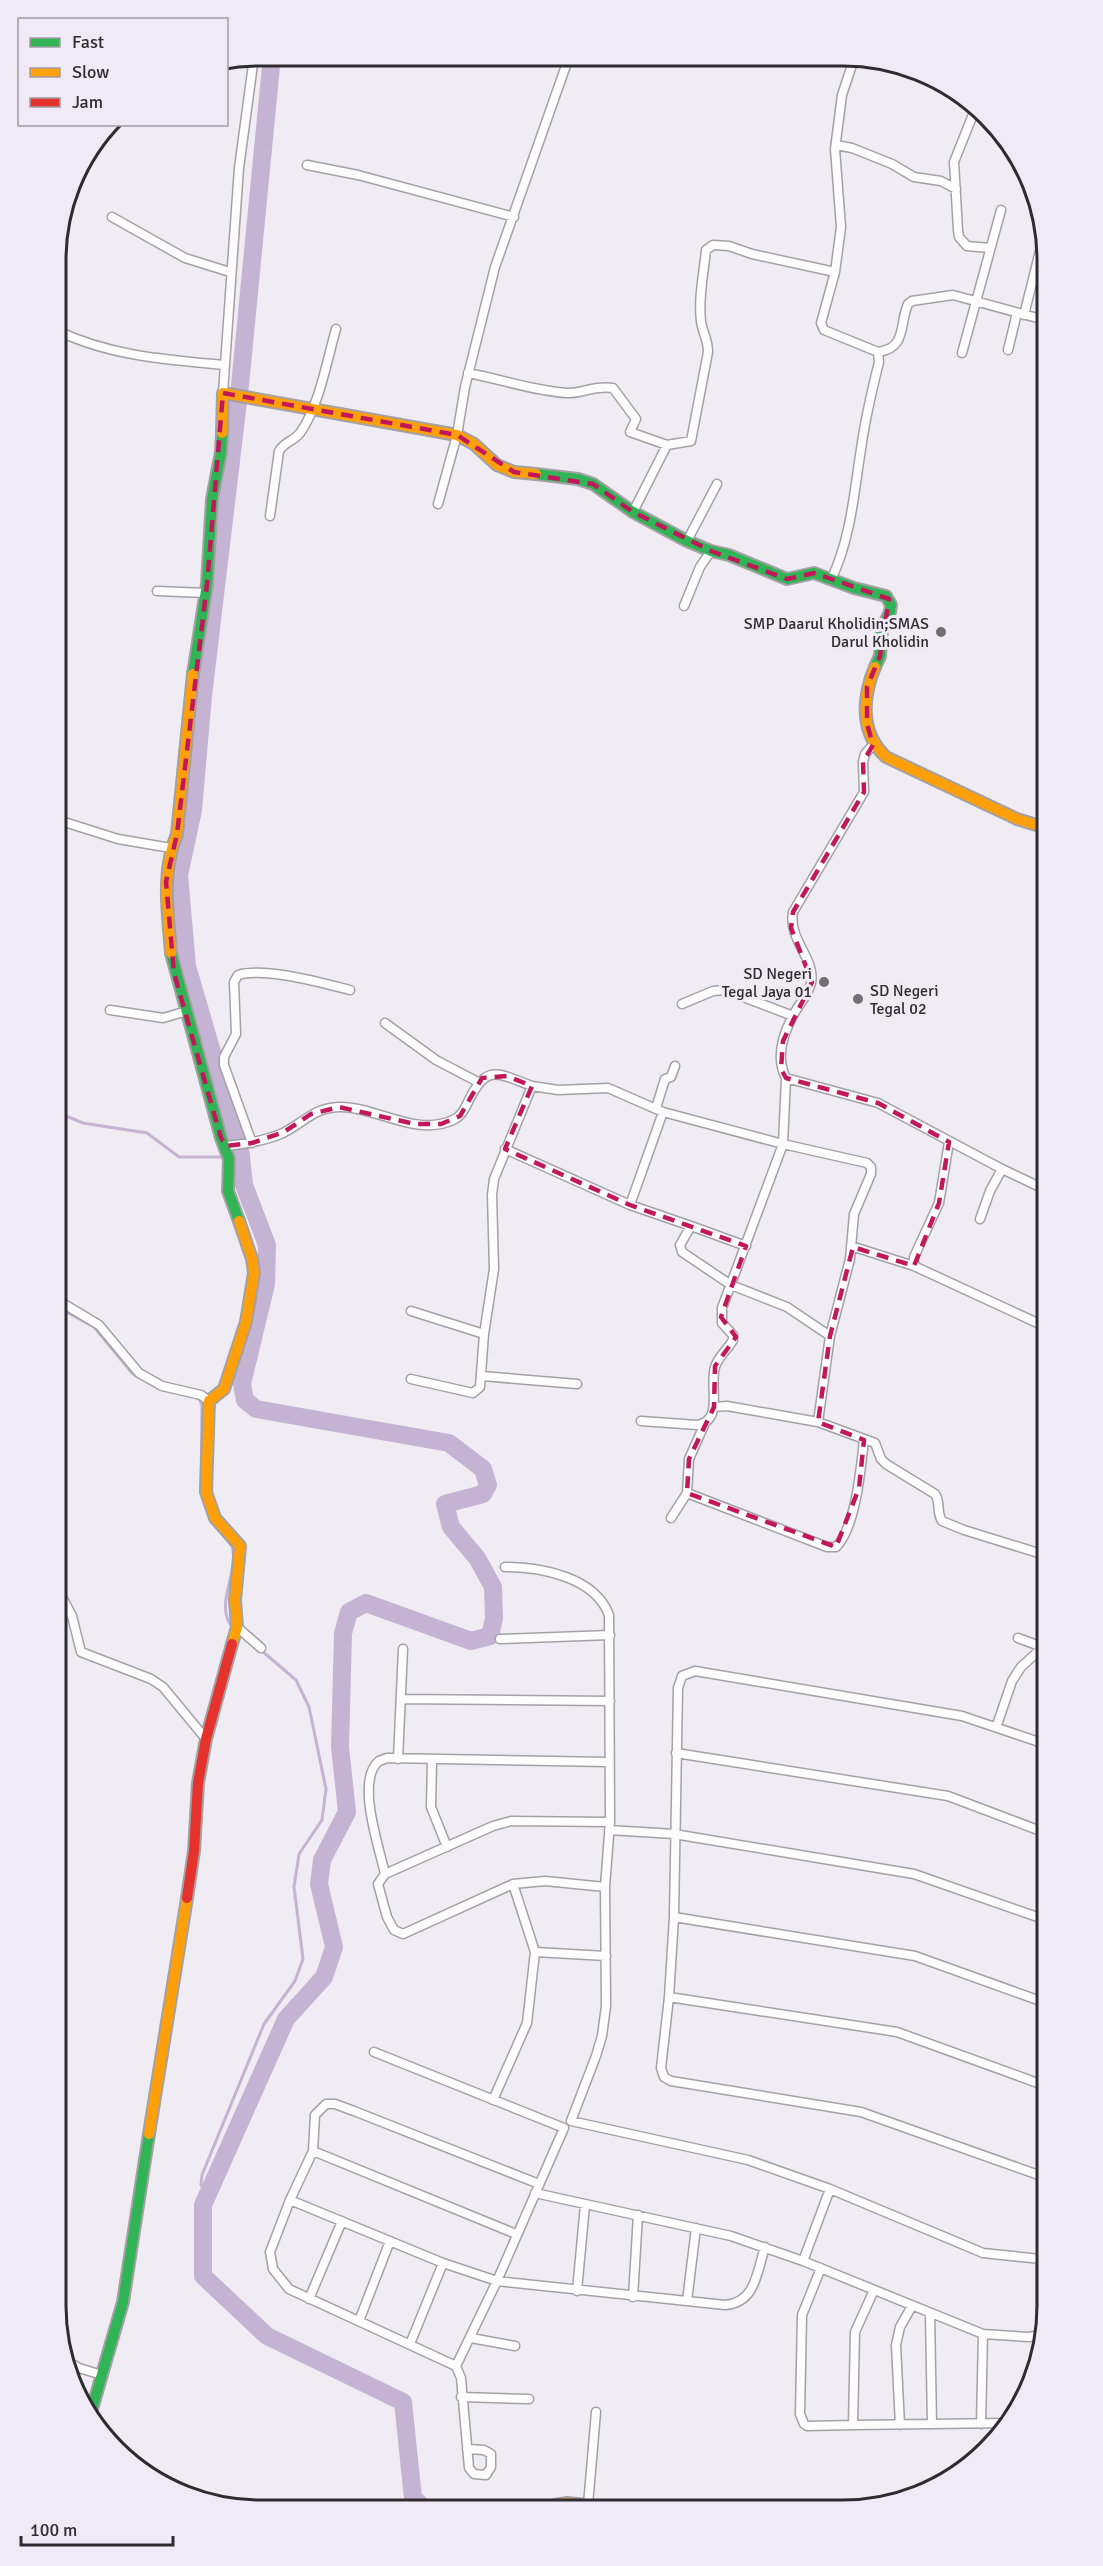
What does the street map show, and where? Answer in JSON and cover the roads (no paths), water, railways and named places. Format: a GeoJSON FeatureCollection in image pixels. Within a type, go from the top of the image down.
{"type":"FeatureCollection","features":[{"type":"Feature","properties":{"kind":"street"},"geometry":{"type":"LineString","coordinates":[[93,2405],[121,2312],[194,1851],[198,1783],[206,1739],[221,1692],[236,1630],[235,1600],[240,1546],[217,1523],[209,1507],[206,1492],[209,1401],[224,1389],[246,1322],[254,1273],[252,1259],[228,1191],[229,1166],[226,1146],[221,1138],[187,1011],[174,973],[166,882],[171,848],[177,834],[193,674],[206,594],[212,499],[221,452],[228,394],[225,365],[230,272],[239,168],[253,66]]}},
{"type":"Feature","properties":{"kind":"street"},"geometry":{"type":"LineString","coordinates":[[438,504],[457,435],[468,373],[495,267],[566,66]]}},
{"type":"Feature","properties":{"kind":"street"},"geometry":{"type":"LineString","coordinates":[[852,66],[842,96],[836,145],[841,227],[835,272],[822,327],[827,332],[879,352],[894,347],[898,342],[906,308],[912,301],[953,295],[1037,318]]}},
{"type":"Feature","properties":{"kind":"street"},"geometry":{"type":"LineString","coordinates":[[972,116],[956,154],[954,170],[959,237],[967,246],[990,248]]}},
{"type":"Feature","properties":{"kind":"street"},"geometry":{"type":"LineString","coordinates":[[836,145],[852,148],[892,164],[914,177],[941,181],[956,189]]}},
{"type":"Feature","properties":{"kind":"street"},"geometry":{"type":"LineString","coordinates":[[307,165],[358,175],[514,217]]}},
{"type":"Feature","properties":{"kind":"street"},"geometry":{"type":"LineString","coordinates":[[962,353],[1000,210]]}},
{"type":"Feature","properties":{"kind":"street"},"geometry":{"type":"LineString","coordinates":[[112,217],[185,258],[230,272]]}},
{"type":"Feature","properties":{"kind":"street"},"geometry":{"type":"LineString","coordinates":[[468,373],[515,385],[568,393],[597,386],[613,388],[636,419],[630,432],[667,445],[691,441],[708,352],[708,339],[701,323],[700,309],[706,250],[713,245],[729,246],[752,254],[835,272]]}},
{"type":"Feature","properties":{"kind":"street"},"geometry":{"type":"LineString","coordinates":[[1008,350],[1037,260]]}},
{"type":"Feature","properties":{"kind":"street"},"geometry":{"type":"LineString","coordinates":[[270,516],[279,451],[285,443],[300,433],[312,408],[336,328]]}},
{"type":"Feature","properties":{"kind":"street"},"geometry":{"type":"LineString","coordinates":[[66,334],[99,347],[170,361],[225,365]]}},
{"type":"Feature","properties":{"kind":"street"},"geometry":{"type":"LineString","coordinates":[[831,580],[845,545],[850,522],[861,445],[879,362],[879,352]]}},
{"type":"Feature","properties":{"kind":"street"},"geometry":{"type":"LineString","coordinates":[[228,394],[457,435],[474,444],[486,456],[504,468],[514,472],[585,481],[603,490],[633,512],[687,542],[711,551],[729,555],[787,579],[814,573],[854,588],[882,594],[889,599],[891,605],[882,629],[880,656],[867,687],[866,717],[873,745],[886,757],[1017,819],[1037,825]]}},
{"type":"Feature","properties":{"kind":"street"},"geometry":{"type":"LineString","coordinates":[[633,512],[667,445]]}},
{"type":"Feature","properties":{"kind":"street"},"geometry":{"type":"LineString","coordinates":[[687,542],[717,484]]}},
{"type":"Feature","properties":{"kind":"street"},"geometry":{"type":"LineString","coordinates":[[684,606],[700,567],[711,551]]}},
{"type":"Feature","properties":{"kind":"street"},"geometry":{"type":"LineString","coordinates":[[157,591],[206,594]]}},
{"type":"Feature","properties":{"kind":"street"},"geometry":{"type":"LineString","coordinates":[[671,1518],[687,1493],[689,1459],[714,1407],[715,1366],[733,1340],[733,1335],[726,1329],[721,1317],[783,1144],[786,1078],[782,1069],[781,1052],[793,1016],[809,989],[812,975],[791,928],[793,912],[864,792],[863,762],[865,754],[873,745]]}},
{"type":"Feature","properties":{"kind":"street"},"geometry":{"type":"LineString","coordinates":[[66,822],[118,838],[171,848]]}},
{"type":"Feature","properties":{"kind":"street"},"geometry":{"type":"LineString","coordinates":[[252,1143],[224,1065],[224,1057],[236,1034],[234,982],[238,975],[255,973],[309,979],[350,990]]}},
{"type":"Feature","properties":{"kind":"street"},"geometry":{"type":"LineString","coordinates":[[682,1004],[712,991],[725,990],[793,1016]]}},
{"type":"Feature","properties":{"kind":"street"},"geometry":{"type":"LineString","coordinates":[[110,1010],[163,1018],[187,1011]]}},
{"type":"Feature","properties":{"kind":"street"},"geometry":{"type":"LineString","coordinates":[[385,1023],[436,1060],[478,1082]]}},
{"type":"Feature","properties":{"kind":"street"},"geometry":{"type":"LineString","coordinates":[[630,1205],[660,1110],[665,1079],[671,1077],[675,1066]]}},
{"type":"Feature","properties":{"kind":"street"},"geometry":{"type":"LineString","coordinates":[[226,1146],[252,1143],[284,1132],[311,1114],[339,1107],[356,1108],[415,1124],[441,1124],[460,1116],[478,1082],[494,1074],[507,1076],[532,1086],[558,1090],[608,1088],[660,1110],[870,1165],[871,1174],[855,1214],[850,1259],[830,1336],[818,1422]]}},
{"type":"Feature","properties":{"kind":"street"},"geometry":{"type":"LineString","coordinates":[[786,1078],[878,1104],[1037,1186]]}},
{"type":"Feature","properties":{"kind":"street"},"geometry":{"type":"LineString","coordinates":[[411,1379],[473,1393],[480,1387],[484,1334],[494,1269],[492,1195],[494,1179],[532,1086]]}},
{"type":"Feature","properties":{"kind":"street"},"geometry":{"type":"LineString","coordinates":[[914,1266],[914,1257],[939,1203],[949,1142]]}},
{"type":"Feature","properties":{"kind":"street"},"geometry":{"type":"LineString","coordinates":[[505,1149],[630,1205],[746,1246]]}},
{"type":"Feature","properties":{"kind":"street"},"geometry":{"type":"LineString","coordinates":[[980,1219],[990,1191],[1002,1169]]}},
{"type":"Feature","properties":{"kind":"street"},"geometry":{"type":"LineString","coordinates":[[691,1226],[680,1245],[681,1251],[731,1285],[788,1307],[830,1336]]}},
{"type":"Feature","properties":{"kind":"street"},"geometry":{"type":"LineString","coordinates":[[851,1246],[914,1266],[1037,1323]]}},
{"type":"Feature","properties":{"kind":"street"},"geometry":{"type":"LineString","coordinates":[[66,1305],[99,1325],[139,1373],[162,1386],[201,1395],[209,1401]]}},
{"type":"Feature","properties":{"kind":"street"},"geometry":{"type":"LineString","coordinates":[[411,1311],[484,1334]]}},
{"type":"Feature","properties":{"kind":"street"},"geometry":{"type":"LineString","coordinates":[[482,1376],[577,1384]]}},
{"type":"Feature","properties":{"kind":"street"},"geometry":{"type":"LineString","coordinates":[[714,1407],[727,1406],[818,1422],[875,1443],[880,1460],[935,1494],[939,1500],[937,1510],[942,1521],[1037,1553]]}},
{"type":"Feature","properties":{"kind":"street"},"geometry":{"type":"LineString","coordinates":[[640,1421],[705,1424]]}},
{"type":"Feature","properties":{"kind":"street"},"geometry":{"type":"LineString","coordinates":[[687,1493],[827,1547],[836,1547],[840,1542],[856,1497],[864,1440]]}},
{"type":"Feature","properties":{"kind":"street"},"geometry":{"type":"LineString","coordinates":[[456,2366],[497,2281],[564,2128],[571,2121],[602,2036],[606,2006],[605,1887],[609,1826],[609,1616],[604,1605],[592,1593],[559,1573],[525,1567],[505,1567]]}},
{"type":"Feature","properties":{"kind":"street"},"geometry":{"type":"LineString","coordinates":[[66,1604],[72,1616],[81,1652],[144,1676],[163,1686],[206,1739]]}},
{"type":"Feature","properties":{"kind":"street"},"geometry":{"type":"LineString","coordinates":[[236,1630],[261,1648]]}},
{"type":"Feature","properties":{"kind":"street"},"geometry":{"type":"LineString","coordinates":[[500,1639],[609,1635]]}},
{"type":"Feature","properties":{"kind":"street"},"geometry":{"type":"LineString","coordinates":[[1018,1638],[1037,1645]]}},
{"type":"Feature","properties":{"kind":"street"},"geometry":{"type":"LineString","coordinates":[[398,1759],[403,1649]]}},
{"type":"Feature","properties":{"kind":"street"},"geometry":{"type":"LineString","coordinates":[[997,1725],[1012,1681],[1021,1667],[1037,1654]]}},
{"type":"Feature","properties":{"kind":"street"},"geometry":{"type":"LineString","coordinates":[[1037,1740],[997,1725],[934,1710],[695,1671],[687,1672],[679,1681],[674,1917],[669,1997],[661,2068],[664,2077],[671,2081],[861,2112],[1037,2174]]}},
{"type":"Feature","properties":{"kind":"street"},"geometry":{"type":"LineString","coordinates":[[401,1698],[609,1701]]}},
{"type":"Feature","properties":{"kind":"street"},"geometry":{"type":"LineString","coordinates":[[676,1753],[948,1796],[1037,1830]]}},
{"type":"Feature","properties":{"kind":"street"},"geometry":{"type":"LineString","coordinates":[[385,1874],[370,1814],[370,1794],[376,1764],[387,1758],[608,1762]]}},
{"type":"Feature","properties":{"kind":"street"},"geometry":{"type":"LineString","coordinates":[[432,1759],[431,1807],[447,1846]]}},
{"type":"Feature","properties":{"kind":"street"},"geometry":{"type":"LineString","coordinates":[[605,1887],[545,1881],[513,1884],[403,1934],[394,1930],[378,1884],[385,1874],[511,1821],[609,1826],[674,1834],[927,1877],[1037,1917]]}},
{"type":"Feature","properties":{"kind":"street"},"geometry":{"type":"LineString","coordinates":[[493,2100],[527,2023],[535,1952],[513,1884]]}},
{"type":"Feature","properties":{"kind":"street"},"geometry":{"type":"LineString","coordinates":[[674,1917],[915,1956],[1037,2000]]}},
{"type":"Feature","properties":{"kind":"street"},"geometry":{"type":"LineString","coordinates":[[535,1952],[606,1956]]}},
{"type":"Feature","properties":{"kind":"street"},"geometry":{"type":"LineString","coordinates":[[669,1997],[897,2032],[1037,2083]]}},
{"type":"Feature","properties":{"kind":"street"},"geometry":{"type":"LineString","coordinates":[[374,2052],[564,2128]]}},
{"type":"Feature","properties":{"kind":"street"},"geometry":{"type":"LineString","coordinates":[[467,2449],[461,2378],[456,2366],[288,2289],[277,2277],[270,2260],[273,2240],[313,2151],[315,2115],[326,2104],[335,2104],[539,2184]]}},
{"type":"Feature","properties":{"kind":"street"},"geometry":{"type":"LineString","coordinates":[[571,2121],[748,2160],[830,2189],[983,2253],[1037,2259]]}},
{"type":"Feature","properties":{"kind":"street"},"geometry":{"type":"LineString","coordinates":[[313,2151],[516,2234]]}},
{"type":"Feature","properties":{"kind":"street"},"geometry":{"type":"LineString","coordinates":[[803,2261],[830,2189]]}},
{"type":"Feature","properties":{"kind":"street"},"geometry":{"type":"LineString","coordinates":[[535,2193],[696,2228],[765,2247],[983,2334],[1034,2336]]}},
{"type":"Feature","properties":{"kind":"street"},"geometry":{"type":"LineString","coordinates":[[290,2200],[443,2263],[497,2281],[577,2291],[725,2305],[745,2300],[753,2287],[765,2247]]}},
{"type":"Feature","properties":{"kind":"street"},"geometry":{"type":"LineString","coordinates":[[577,2291],[585,2205]]}},
{"type":"Feature","properties":{"kind":"street"},"geometry":{"type":"LineString","coordinates":[[633,2296],[638,2215]]}},
{"type":"Feature","properties":{"kind":"street"},"geometry":{"type":"LineString","coordinates":[[309,2299],[342,2221]]}},
{"type":"Feature","properties":{"kind":"street"},"geometry":{"type":"LineString","coordinates":[[687,2301],[696,2228]]}},
{"type":"Feature","properties":{"kind":"street"},"geometry":{"type":"LineString","coordinates":[[359,2321],[390,2241]]}},
{"type":"Feature","properties":{"kind":"street"},"geometry":{"type":"LineString","coordinates":[[410,2344],[443,2263]]}},
{"type":"Feature","properties":{"kind":"street"},"geometry":{"type":"LineString","coordinates":[[821,2268],[802,2315],[801,2420],[807,2426],[997,2423]]}},
{"type":"Feature","properties":{"kind":"street"},"geometry":{"type":"LineString","coordinates":[[853,2425],[854,2338],[857,2325],[874,2290]]}},
{"type":"Feature","properties":{"kind":"street"},"geometry":{"type":"LineString","coordinates":[[900,2425],[896,2345],[900,2327],[912,2306]]}},
{"type":"Feature","properties":{"kind":"street"},"geometry":{"type":"LineString","coordinates":[[930,2314],[932,2424]]}},
{"type":"Feature","properties":{"kind":"street"},"geometry":{"type":"LineString","coordinates":[[981,2424],[983,2334]]}},
{"type":"Feature","properties":{"kind":"street"},"geometry":{"type":"LineString","coordinates":[[471,2338],[515,2346]]}},
{"type":"Feature","properties":{"kind":"street"},"geometry":{"type":"LineString","coordinates":[[77,2367],[102,2375]]}},
{"type":"Feature","properties":{"kind":"street"},"geometry":{"type":"LineString","coordinates":[[461,2397],[530,2399]]}},
{"type":"Feature","properties":{"kind":"street"},"geometry":{"type":"LineString","coordinates":[[587,2500],[596,2412]]}},
{"type":"Feature","properties":{"kind":"waterway"},"geometry":{"type":"LineString","coordinates":[[271,66],[240,385],[203,696],[193,810],[179,875],[187,966],[240,1148],[244,1185],[267,1245],[266,1284],[242,1384],[245,1400],[256,1409],[449,1443],[483,1469],[488,1485],[483,1494],[445,1504],[451,1527],[477,1558],[493,1587],[494,1618],[490,1636],[471,1641],[366,1603],[349,1612],[343,1633],[340,1747],[347,1812],[322,1860],[319,1884],[334,1947],[324,1977],[286,2019],[203,2205],[203,2276],[267,2336],[403,2402],[413,2498],[415,2500]]}},
{"type":"Feature","properties":{"kind":"waterway"},"geometry":{"type":"LineString","coordinates":[[66,1116],[83,1123],[147,1133],[179,1157],[224,1157]]}},
{"type":"Feature","properties":{"kind":"waterway"},"geometry":{"type":"LineString","coordinates":[[66,1312],[94,1327],[132,1373],[138,1377]]}},
{"type":"Feature","properties":{"kind":"waterway"},"geometry":{"type":"LineString","coordinates":[[195,1397],[200,1400],[202,1406],[201,1489]]}},
{"type":"Feature","properties":{"kind":"waterway"},"geometry":{"type":"LineString","coordinates":[[211,1520],[232,1546],[234,1557]]}},
{"type":"Feature","properties":{"kind":"waterway"},"geometry":{"type":"LineString","coordinates":[[233,1566],[225,1607],[226,1615],[234,1628]]}},
{"type":"Feature","properties":{"kind":"waterway"},"geometry":{"type":"LineString","coordinates":[[208,2195],[201,2185],[202,2175],[264,2024],[295,1981],[303,1959],[294,1887],[299,1854],[322,1820],[326,1789],[309,1707],[296,1680],[262,1651]]}},
{"type":"Feature","properties":{"kind":"place","name":"SMP Daarul Kholidin;SMAS Darul Kholidin"},"geometry":{"type":"Point","coordinates":[941,632]}},
{"type":"Feature","properties":{"kind":"place","name":"SD Negeri Tegal Jaya 01"},"geometry":{"type":"Point","coordinates":[824,982]}},
{"type":"Feature","properties":{"kind":"place","name":"SD Negeri Tegal 02"},"geometry":{"type":"Point","coordinates":[858,999]}}]}
